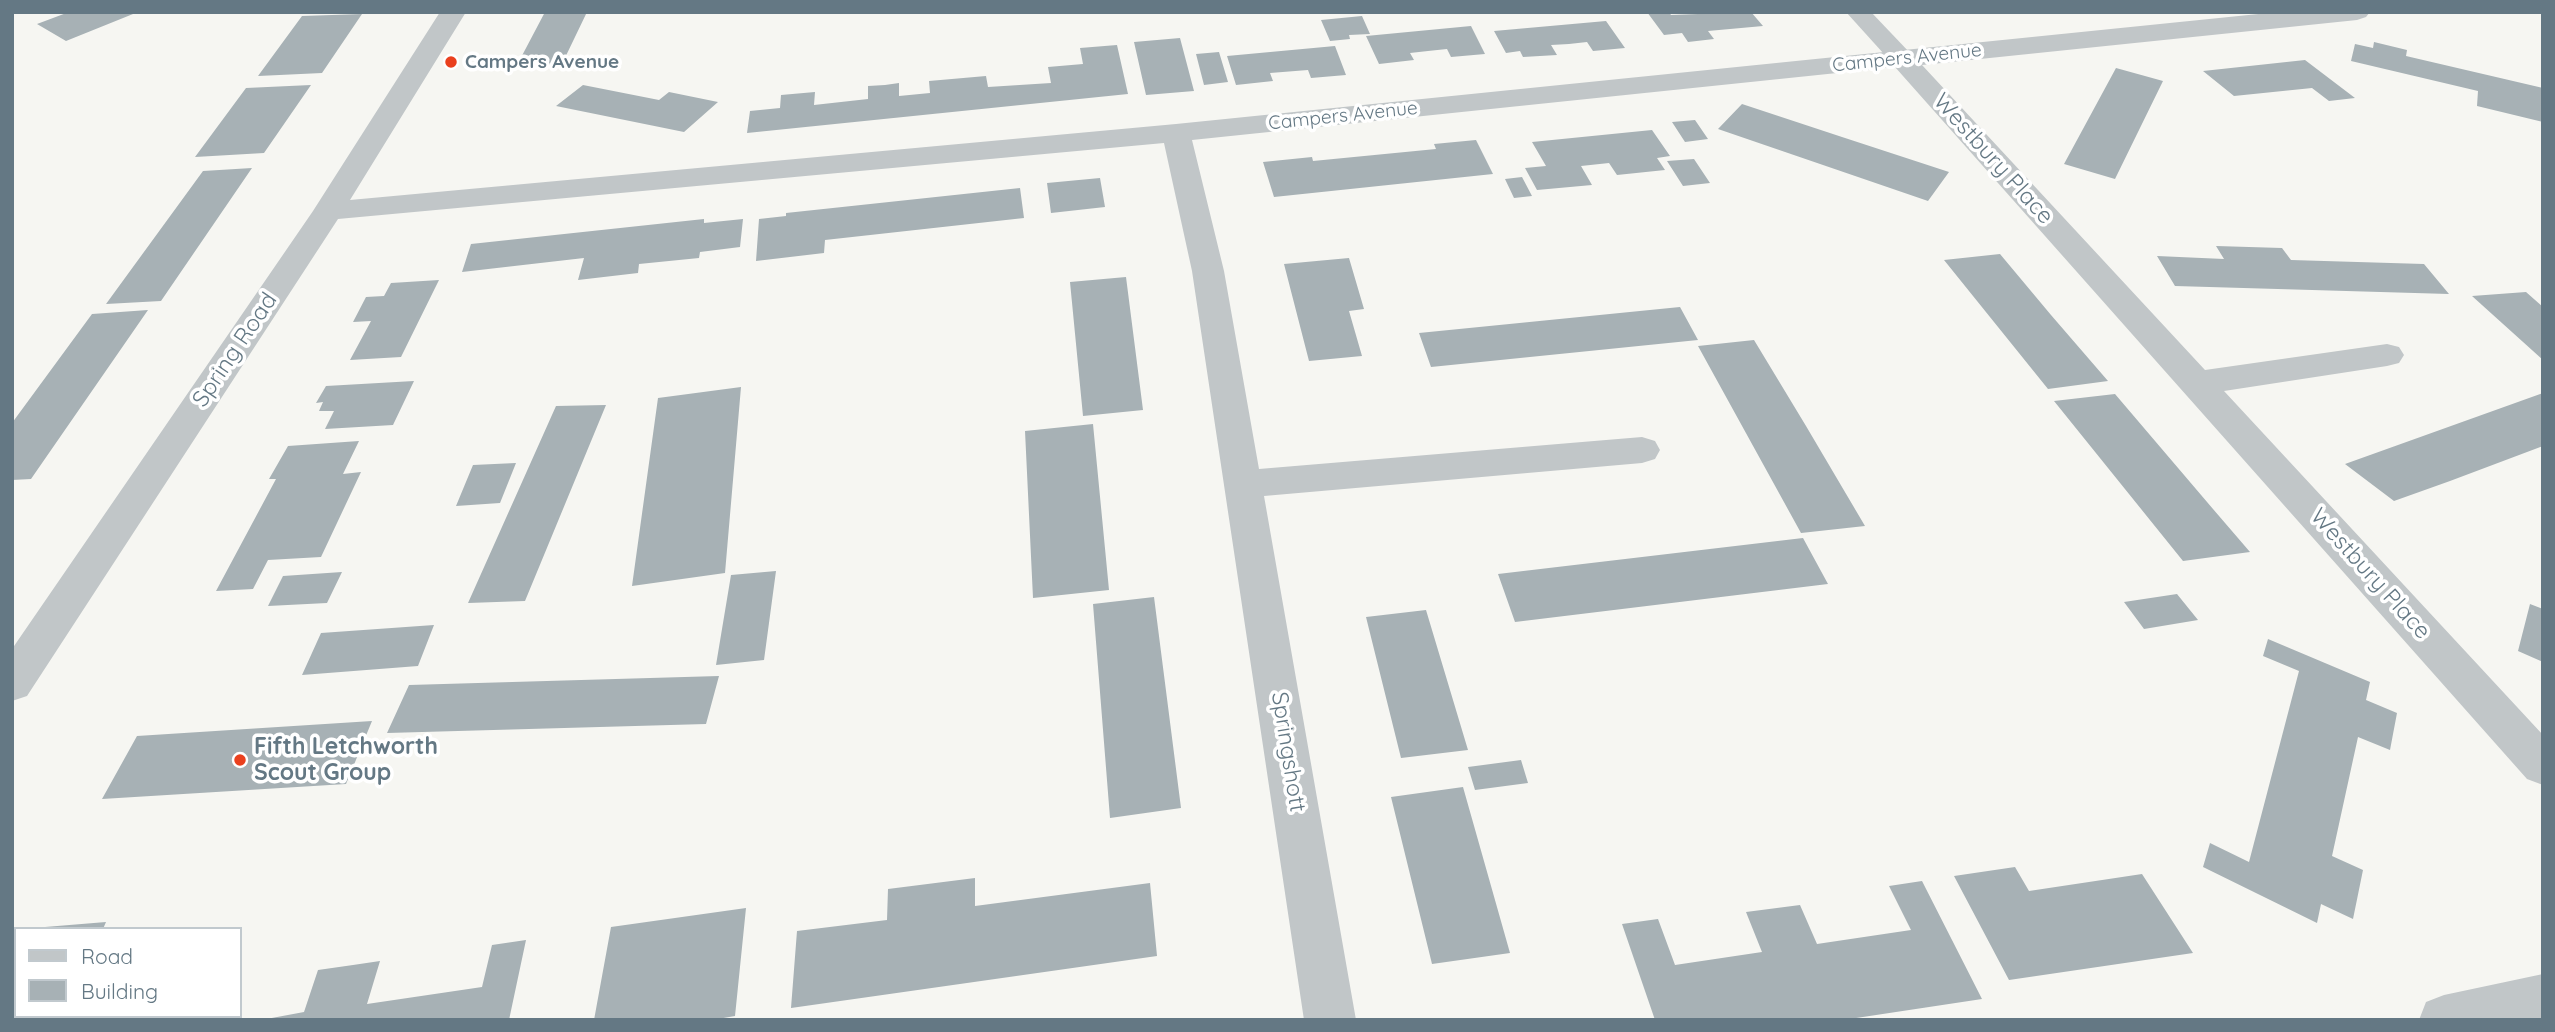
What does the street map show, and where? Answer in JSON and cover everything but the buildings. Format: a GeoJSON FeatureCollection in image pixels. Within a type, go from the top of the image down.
{"type":"FeatureCollection","features":[{"type":"Feature","properties":{"kind":"street","name":"Spring Road"},"geometry":{"type":"LineString","coordinates":[[12,684],[328,211],[453,12]]}},
{"type":"Feature","properties":{"kind":"street","name":"Campers Avenue"},"geometry":{"type":"LineString","coordinates":[[328,211],[1176,133],[2357,12]]}},
{"type":"Feature","properties":{"kind":"street","name":"Westbury Place"},"geometry":{"type":"LineString","coordinates":[[1902,59],[2543,766]]}},
{"type":"Feature","properties":{"kind":"street","name":"Springshott"},"geometry":{"type":"LineString","coordinates":[[1176,133],[1208,271],[1331,1020]]}},
{"type":"Feature","properties":{"kind":"street"},"geometry":{"type":"LineString","coordinates":[[2197,383],[2386,355]]}},
{"type":"Feature","properties":{"kind":"street"},"geometry":{"type":"LineString","coordinates":[[1243,484],[1642,450]]}},
{"type":"Feature","properties":{"kind":"street"},"geometry":{"type":"LineString","coordinates":[[2444,1020],[2543,998]]}},
{"type":"Feature","properties":{"kind":"lane"},"geometry":{"type":"LineString","coordinates":[[1858,12],[1902,59]]}},
{"type":"Feature","properties":{"kind":"place","name":"Campers Avenue"},"geometry":{"type":"Point","coordinates":[451,62]}},
{"type":"Feature","properties":{"kind":"place","name":"Fifth Letchworth Scout Group"},"geometry":{"type":"Point","coordinates":[240,760]}}]}
